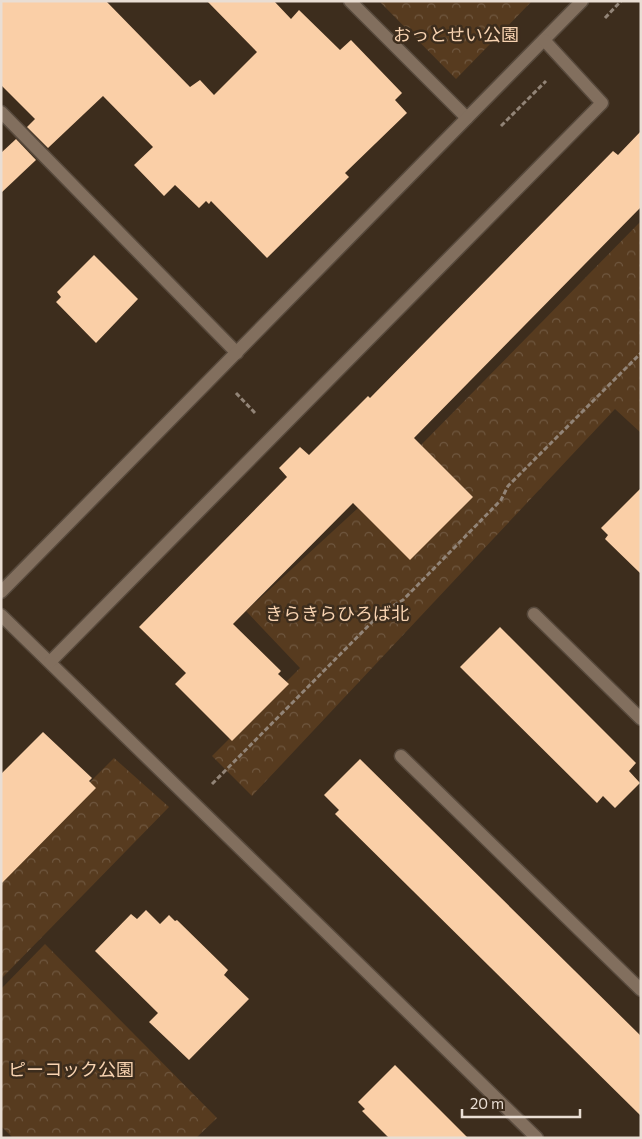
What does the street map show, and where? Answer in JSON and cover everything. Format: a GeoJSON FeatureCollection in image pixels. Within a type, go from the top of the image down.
{"type":"FeatureCollection","features":[{"type":"Feature","properties":{"kind":"street"},"geometry":{"type":"LineString","coordinates":[[350,1],[467,118]]}},
{"type":"Feature","properties":{"kind":"street"},"geometry":{"type":"LineString","coordinates":[[4,584],[237,353],[582,1]]}},
{"type":"Feature","properties":{"kind":"street"},"geometry":{"type":"LineString","coordinates":[[50,662],[602,103],[544,40]]}},
{"type":"Feature","properties":{"kind":"street"},"geometry":{"type":"LineString","coordinates":[[1,112],[237,353]]}},
{"type":"Feature","properties":{"kind":"street"},"geometry":{"type":"LineString","coordinates":[[534,614],[641,719]]}},
{"type":"Feature","properties":{"kind":"street"},"geometry":{"type":"LineString","coordinates":[[1,615],[537,1138]]}},
{"type":"Feature","properties":{"kind":"street"},"geometry":{"type":"LineString","coordinates":[[401,756],[641,990]]}},
{"type":"Feature","properties":{"kind":"path"},"geometry":{"type":"LineString","coordinates":[[210,786],[382,612],[403,600],[501,500],[508,486],[641,353]]}},
{"type":"Feature","properties":{"kind":"green space","name":"おっとせい公園"},"geometry":{"type":"Polygon","coordinates":[[[379,1],[532,1],[456,79],[379,1]]]}},
{"type":"Feature","properties":{"kind":"green space","name":"きらきらひろば北"},"geometry":{"type":"Polygon","coordinates":[[[641,221],[641,433],[615,409],[252,796],[212,756],[300,668],[246,611],[358,508],[410,559],[473,497],[421,445],[641,221]]]}},
{"type":"Feature","properties":{"kind":"green space"},"geometry":{"type":"Polygon","coordinates":[[[114,758],[169,807],[1,979],[1,871],[114,758]]]}},
{"type":"Feature","properties":{"kind":"green space","name":"ピーコック公園"},"geometry":{"type":"Polygon","coordinates":[[[45,944],[217,1118],[196,1138],[13,1138],[1,1126],[1,989],[45,944]]]}},
{"type":"Feature","properties":{"kind":"building"},"geometry":{"type":"Polygon","coordinates":[[[1,1],[106,1],[190,87],[200,80],[214,95],[257,52],[207,1],[274,1],[291,19],[299,10],[340,50],[351,40],[402,93],[395,100],[407,113],[345,173],[349,177],[267,258],[211,201],[209,204],[206,201],[199,208],[175,185],[164,196],[134,165],[153,147],[103,96],[48,148],[27,127],[35,119],[1,85],[1,1]]]}},
{"type":"Feature","properties":{"kind":"building"},"geometry":{"type":"Polygon","coordinates":[[[641,131],[641,207],[414,438],[473,497],[410,560],[353,503],[233,624],[281,671],[278,674],[289,684],[232,741],[175,684],[186,673],[139,627],[287,477],[279,468],[300,447],[309,455],[368,396],[370,398],[613,151],[618,155],[641,131]]]}},
{"type":"Feature","properties":{"kind":"building"},"geometry":{"type":"Polygon","coordinates":[[[16,139],[36,160],[1,193],[1,153],[16,139]]]}},
{"type":"Feature","properties":{"kind":"building"},"geometry":{"type":"Polygon","coordinates":[[[94,255],[138,299],[96,343],[56,302],[61,297],[57,292],[94,255]]]}},
{"type":"Feature","properties":{"kind":"building"},"geometry":{"type":"Polygon","coordinates":[[[641,488],[641,574],[605,539],[608,535],[601,528],[641,488]]]}},
{"type":"Feature","properties":{"kind":"building"},"geometry":{"type":"Polygon","coordinates":[[[500,627],[636,763],[629,771],[640,783],[615,808],[603,796],[597,803],[460,667],[500,627]]]}},
{"type":"Feature","properties":{"kind":"building"},"geometry":{"type":"Polygon","coordinates":[[[43,732],[92,778],[89,781],[96,788],[1,884],[1,774],[43,732]]]}},
{"type":"Feature","properties":{"kind":"building"},"geometry":{"type":"Polygon","coordinates":[[[360,759],[641,1036],[641,1116],[335,814],[339,810],[324,795],[360,759]]]}},
{"type":"Feature","properties":{"kind":"building"},"geometry":{"type":"Polygon","coordinates":[[[146,910],[160,924],[169,915],[175,921],[177,920],[228,970],[224,975],[249,999],[189,1060],[149,1022],[158,1013],[95,951],[131,914],[137,919],[146,910]]]}},
{"type":"Feature","properties":{"kind":"building"},"geometry":{"type":"Polygon","coordinates":[[[395,1065],[468,1138],[389,1138],[362,1111],[365,1109],[358,1102],[395,1065]]]}}]}
